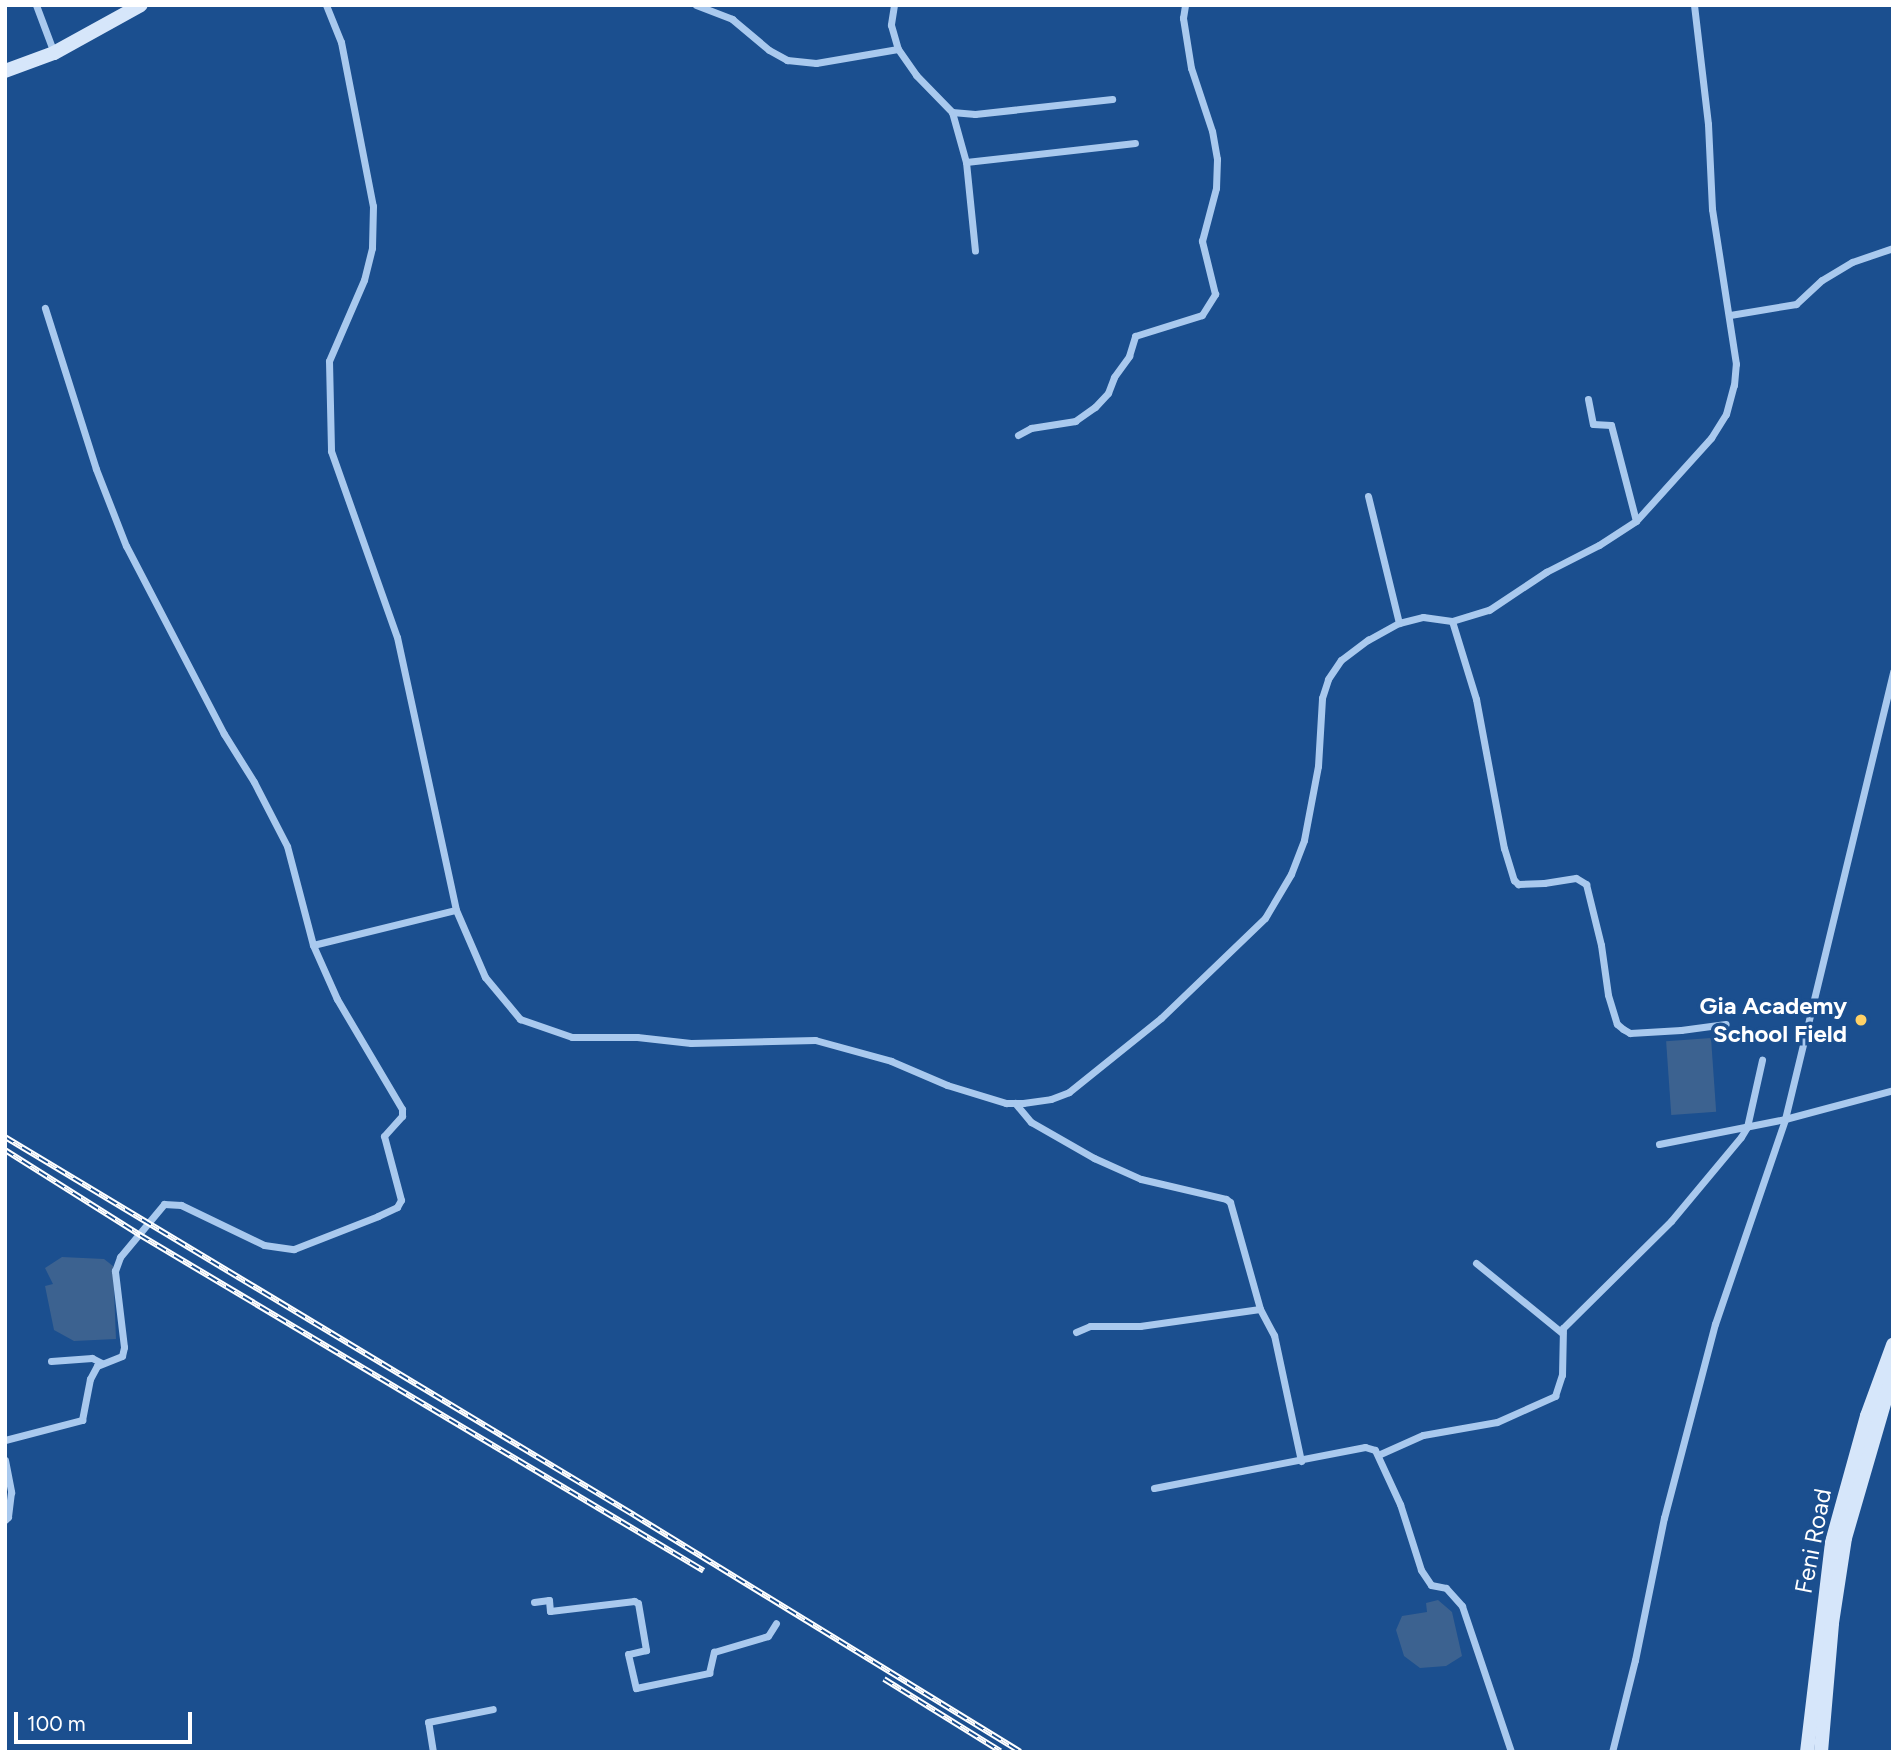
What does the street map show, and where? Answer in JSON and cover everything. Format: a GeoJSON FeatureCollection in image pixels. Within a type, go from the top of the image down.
{"type":"FeatureCollection","features":[{"type":"Feature","properties":{"kind":"main road"},"geometry":{"type":"LineString","coordinates":[[5,71],[54,53],[141,5]]}},
{"type":"Feature","properties":{"kind":"main road","name":"Feni Road"},"geometry":{"type":"LineString","coordinates":[[1807,1752],[1832,1542],[1867,1416],[1893,1345]]}},
{"type":"Feature","properties":{"kind":"main road"},"geometry":{"type":"LineString","coordinates":[[1821,1752],[1831,1636],[1845,1538],[1893,1373]]}},
{"type":"Feature","properties":{"kind":"street"},"geometry":{"type":"LineString","coordinates":[[36,5],[54,53]]}},
{"type":"Feature","properties":{"kind":"street"},"geometry":{"type":"LineString","coordinates":[[326,5],[341,42],[373,206],[372,248],[364,280],[329,361],[331,451],[397,637],[456,910],[485,977],[520,1019],[572,1037],[637,1037],[691,1043],[815,1040],[891,1061],[947,1085],[1015,1103],[1051,1099],[1069,1092],[1161,1018],[1265,918],[1292,874],[1304,840],[1318,766],[1322,698],[1328,679],[1341,660],[1368,640],[1399,623],[1423,617],[1452,621],[1489,610],[1546,572],[1562,566],[1636,521],[1691,463],[1726,414],[1734,385],[1736,364],[1712,209],[1708,124],[1694,5]]}},
{"type":"Feature","properties":{"kind":"street"},"geometry":{"type":"LineString","coordinates":[[696,5],[732,19],[769,50],[787,60],[816,63],[898,48]]}},
{"type":"Feature","properties":{"kind":"street"},"geometry":{"type":"LineString","coordinates":[[894,5],[891,25],[898,48],[916,75],[952,112],[966,162],[975,251]]}},
{"type":"Feature","properties":{"kind":"street"},"geometry":{"type":"LineString","coordinates":[[1018,435],[1031,428],[1075,421],[1096,407],[1108,393],[1114,377],[1129,356],[1135,336],[1202,315],[1215,294],[1202,241],[1216,188],[1217,159],[1212,131],[1191,68],[1183,18],[1185,5]]}},
{"type":"Feature","properties":{"kind":"street"},"geometry":{"type":"LineString","coordinates":[[952,112],[975,114],[1112,99]]}},
{"type":"Feature","properties":{"kind":"street"},"geometry":{"type":"LineString","coordinates":[[966,162],[1135,144]]}},
{"type":"Feature","properties":{"kind":"street"},"geometry":{"type":"LineString","coordinates":[[1730,315],[1796,304],[1822,280],[1852,262],[1893,248]]}},
{"type":"Feature","properties":{"kind":"street"},"geometry":{"type":"LineString","coordinates":[[5,1440],[82,1420],[90,1379],[97,1366],[122,1356],[124,1347],[116,1271],[120,1257],[164,1204],[181,1205],[264,1245],[294,1249],[378,1216],[397,1207],[401,1200],[384,1136],[401,1116],[402,1109],[337,999],[313,945],[287,846],[254,782],[224,734],[126,546],[96,469],[46,308]]}},
{"type":"Feature","properties":{"kind":"street"},"geometry":{"type":"LineString","coordinates":[[1588,399],[1593,424],[1611,425],[1636,521]]}},
{"type":"Feature","properties":{"kind":"street"},"geometry":{"type":"LineString","coordinates":[[1368,496],[1399,623]]}},
{"type":"Feature","properties":{"kind":"street"},"geometry":{"type":"LineString","coordinates":[[1452,621],[1476,699],[1504,848],[1514,880],[1518,884],[1576,878],[1586,884],[1601,945],[1608,995],[1617,1024],[1623,1029],[1630,1033],[1726,1024]]}},
{"type":"Feature","properties":{"kind":"street"},"geometry":{"type":"LineString","coordinates":[[1612,1752],[1635,1660],[1664,1518],[1714,1324],[1785,1119],[1893,671]]}},
{"type":"Feature","properties":{"kind":"street"},"geometry":{"type":"LineString","coordinates":[[313,945],[456,910]]}},
{"type":"Feature","properties":{"kind":"street"},"geometry":{"type":"LineString","coordinates":[[1378,1455],[1423,1435],[1497,1422],[1555,1396],[1562,1375],[1562,1334],[1574,1315],[1671,1221],[1747,1127],[1762,1060]]}},
{"type":"Feature","properties":{"kind":"street"},"geometry":{"type":"LineString","coordinates":[[1659,1143],[1785,1119],[1893,1090]]}},
{"type":"Feature","properties":{"kind":"street"},"geometry":{"type":"LineString","coordinates":[[1015,1103],[1031,1122],[1094,1158],[1141,1179],[1230,1202],[1260,1309],[1274,1335],[1288,1412],[1301,1461]]}},
{"type":"Feature","properties":{"kind":"street"},"geometry":{"type":"LineString","coordinates":[[1476,1264],[1562,1334]]}},
{"type":"Feature","properties":{"kind":"street"},"geometry":{"type":"LineString","coordinates":[[1076,1332],[1090,1326],[1140,1326],[1260,1309]]}},
{"type":"Feature","properties":{"kind":"street"},"geometry":{"type":"LineString","coordinates":[[51,1361],[81,1357],[102,1363]]}},
{"type":"Feature","properties":{"kind":"street"},"geometry":{"type":"LineString","coordinates":[[1154,1488],[1365,1447],[1376,1450],[1400,1504],[1421,1570],[1431,1585],[1446,1588],[1462,1606],[1511,1752]]}},
{"type":"Feature","properties":{"kind":"street"},"geometry":{"type":"LineString","coordinates":[[5,1460],[11,1492],[8,1517],[5,1520]]}},
{"type":"Feature","properties":{"kind":"street"},"geometry":{"type":"LineString","coordinates":[[534,1602],[549,1600],[551,1611],[634,1601],[638,1603],[646,1650],[628,1654],[636,1688],[709,1673],[713,1652],[768,1636],[776,1623]]}},
{"type":"Feature","properties":{"kind":"street"},"geometry":{"type":"LineString","coordinates":[[433,1752],[428,1722],[493,1709]]}},
{"type":"Feature","properties":{"kind":"water"},"geometry":{"type":"Polygon","coordinates":[[[1711,1038],[1716,1112],[1671,1115],[1666,1041],[1711,1038]]]}},
{"type":"Feature","properties":{"kind":"water"},"geometry":{"type":"Polygon","coordinates":[[[62,1257],[104,1259],[113,1266],[116,1339],[74,1341],[54,1330],[45,1286],[53,1284],[45,1268],[62,1257]]]}},
{"type":"Feature","properties":{"kind":"water"},"geometry":{"type":"Polygon","coordinates":[[[1438,1600],[1452,1612],[1462,1656],[1446,1666],[1420,1668],[1404,1656],[1396,1630],[1402,1616],[1427,1612],[1426,1603],[1438,1600]]]}},
{"type":"Feature","properties":{"kind":"railway"},"geometry":{"type":"LineString","coordinates":[[5,1137],[634,1515],[1020,1752]]}},
{"type":"Feature","properties":{"kind":"railway"},"geometry":{"type":"LineString","coordinates":[[5,1150],[140,1235],[704,1571]]}},
{"type":"Feature","properties":{"kind":"railway"},"geometry":{"type":"LineString","coordinates":[[884,1679],[1000,1751]]}},
{"type":"Feature","properties":{"kind":"place","name":"Gia Academy School Field"},"geometry":{"type":"Point","coordinates":[1861,1020]}}]}
